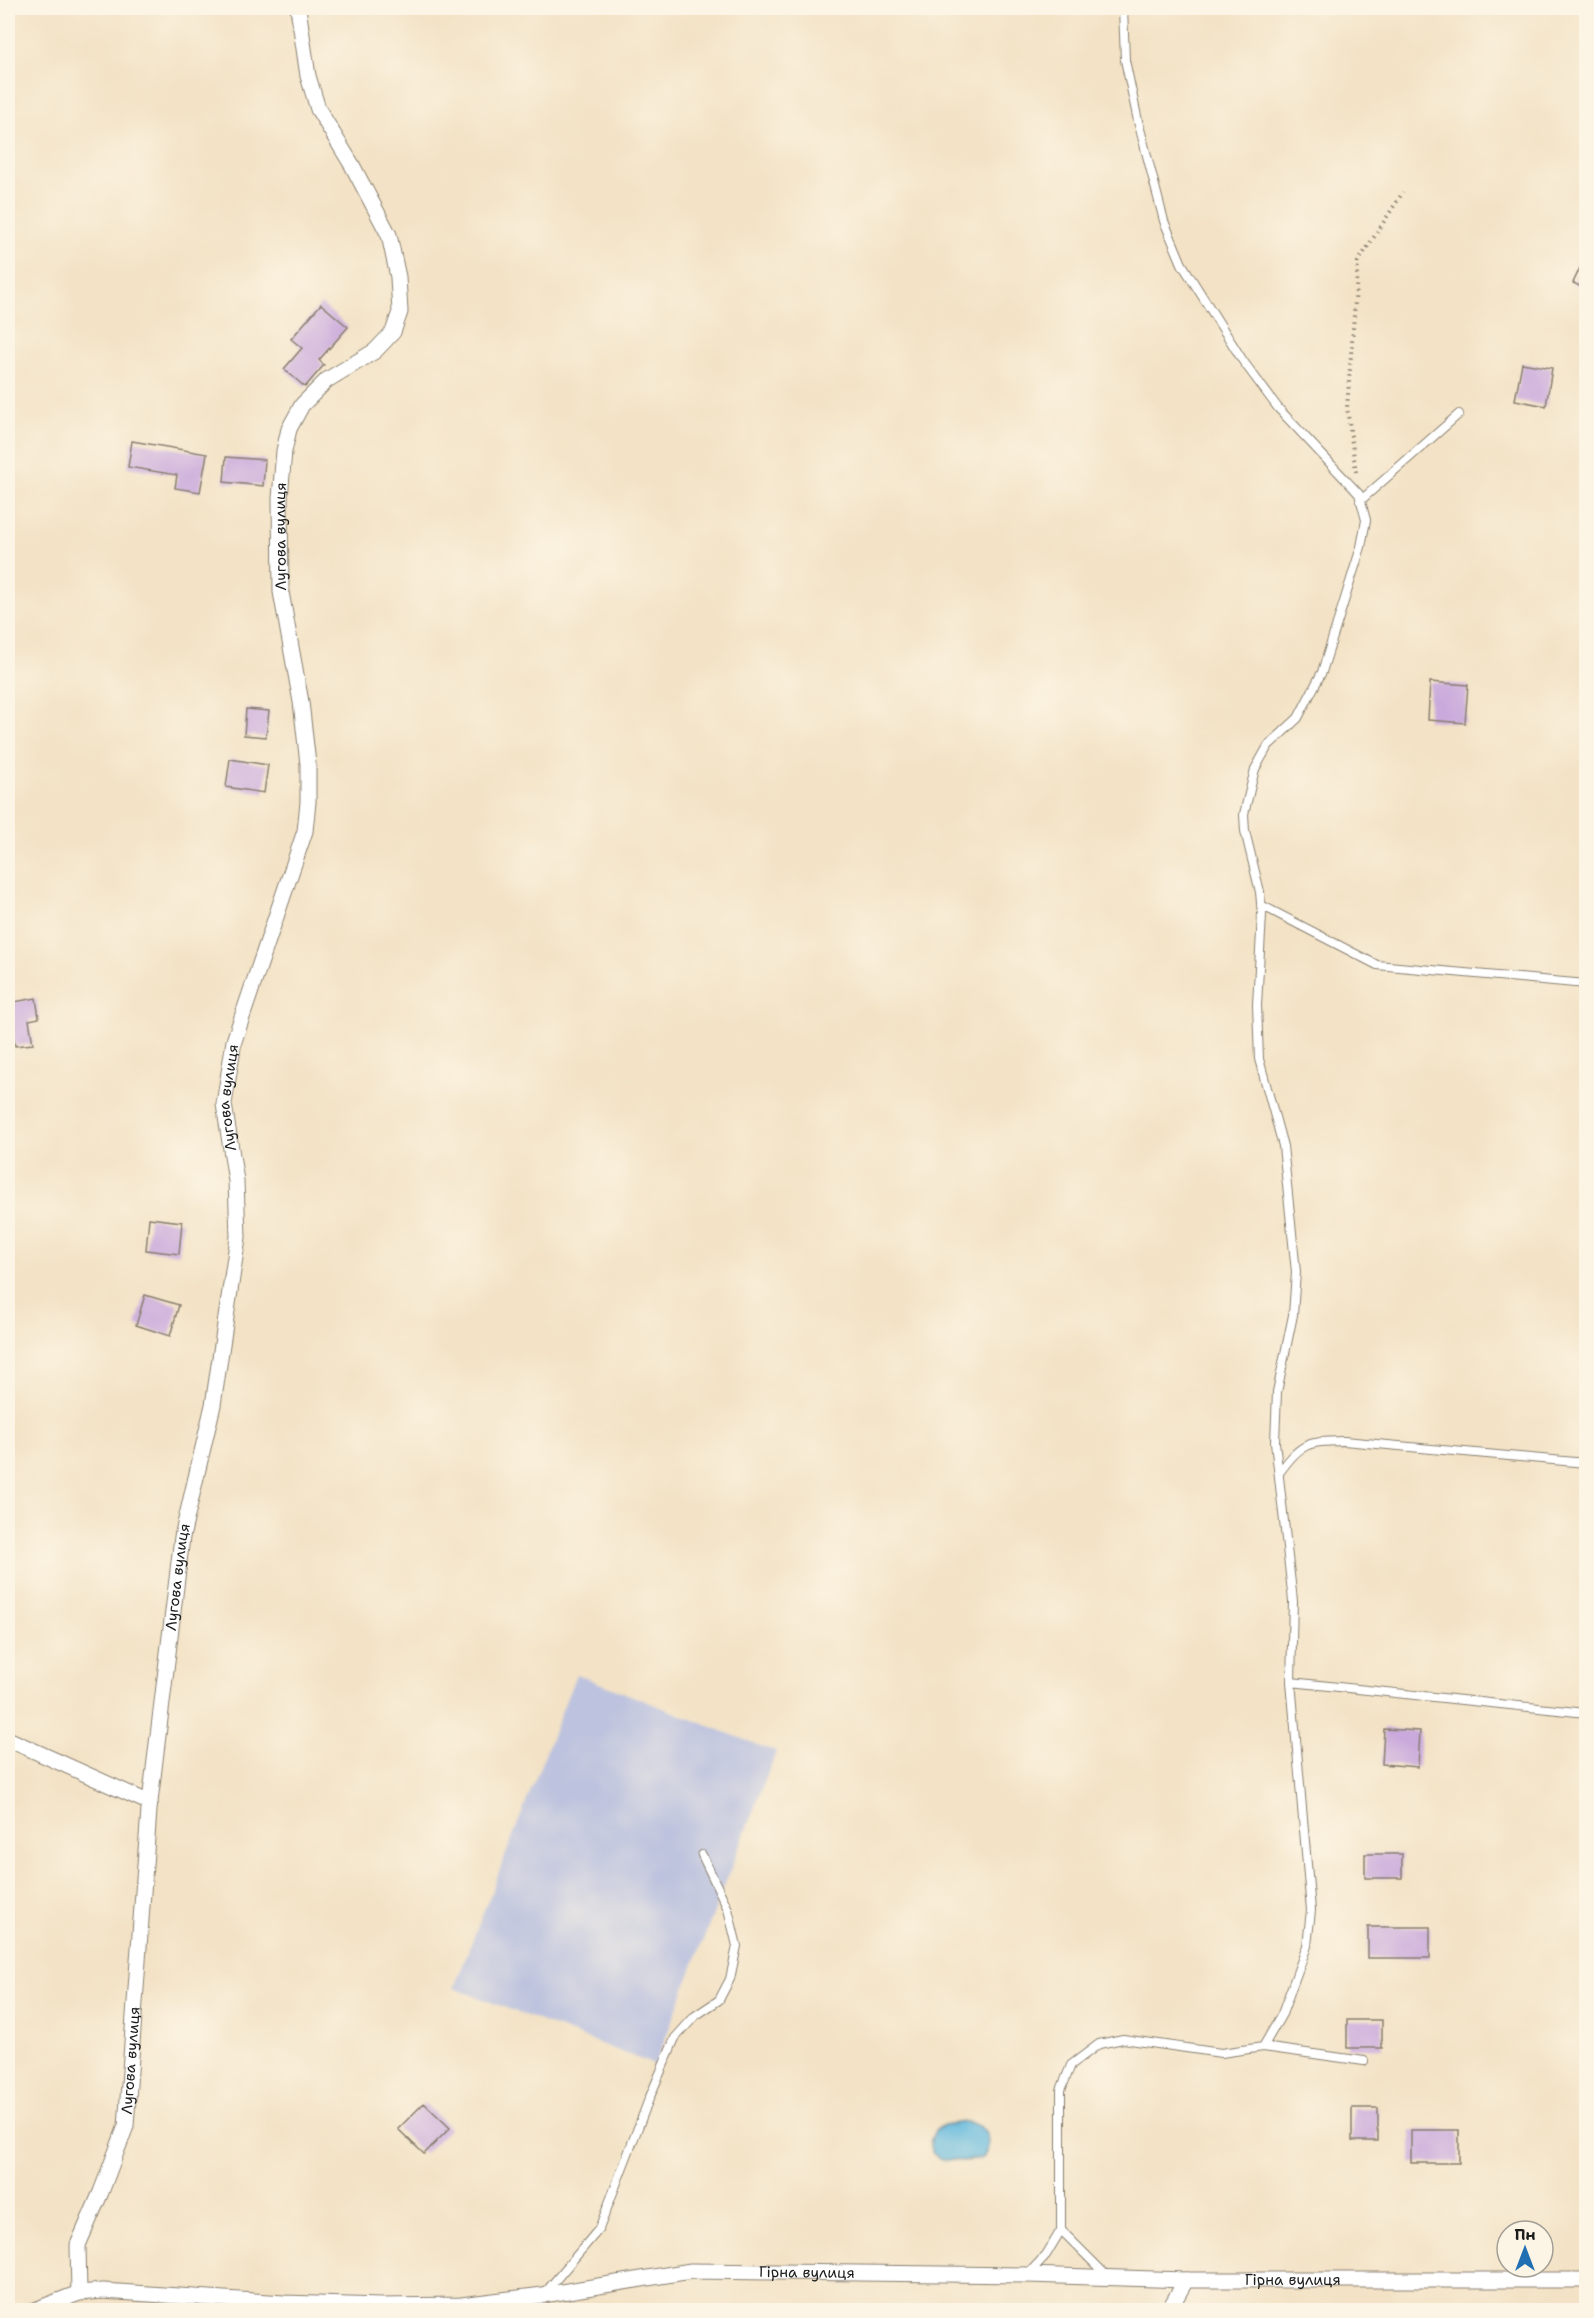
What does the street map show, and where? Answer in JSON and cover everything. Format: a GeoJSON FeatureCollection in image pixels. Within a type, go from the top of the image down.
{"type":"FeatureCollection","features":[{"type":"Feature","properties":{"kind":"street","name":"Лугова вулиця"},"geometry":{"type":"LineString","coordinates":[[79,2293],[78,2245],[126,2126],[150,1803],[182,1537],[213,1405],[238,1238],[236,1181],[224,1104],[234,1041],[305,831],[308,764],[301,702],[280,592],[280,498],[284,451],[289,429],[302,405],[327,380],[375,351],[393,332],[400,312],[398,277],[389,235],[352,165],[318,109],[308,76],[298,8]]}},
{"type":"Feature","properties":{"kind":"street"},"geometry":{"type":"LineString","coordinates":[[10,1740],[150,1803]]}},
{"type":"Feature","properties":{"kind":"street","name":"Гірна вулиця"},"geometry":{"type":"LineString","coordinates":[[35,2310],[51,2307],[79,2293],[103,2290],[284,2306],[460,2305],[543,2295],[691,2271],[1027,2275],[1186,2280],[1587,2280]]}},
{"type":"Feature","properties":{"kind":"street"},"geometry":{"type":"LineString","coordinates":[[1169,2310],[1186,2280]]}},
{"type":"Feature","properties":{"kind":"lane"},"geometry":{"type":"LineString","coordinates":[[1123,8],[1125,60],[1138,121],[1164,221],[1182,264],[1244,361],[1278,408],[1360,497],[1366,520],[1361,547],[1322,672],[1298,718],[1268,746],[1255,769],[1244,814],[1245,831],[1261,905],[1257,1005],[1259,1059],[1283,1146],[1296,1272],[1293,1315],[1277,1392],[1275,1442],[1293,1601],[1291,1682],[1311,1910],[1307,1946],[1282,2014],[1263,2047]]}},
{"type":"Feature","properties":{"kind":"lane"},"geometry":{"type":"LineString","coordinates":[[1360,497],[1459,414]]}},
{"type":"Feature","properties":{"kind":"lane"},"geometry":{"type":"LineString","coordinates":[[1261,905],[1377,965],[1587,984]]}},
{"type":"Feature","properties":{"kind":"lane"},"geometry":{"type":"LineString","coordinates":[[1279,1473],[1295,1451],[1312,1442],[1344,1441],[1587,1462]]}},
{"type":"Feature","properties":{"kind":"lane"},"geometry":{"type":"LineString","coordinates":[[1291,1682],[1587,1713]]}},
{"type":"Feature","properties":{"kind":"lane"},"geometry":{"type":"LineString","coordinates":[[543,2295],[598,2229],[675,2038],[695,2016],[719,2000],[730,1979],[737,1946],[728,1909],[702,1855]]}},
{"type":"Feature","properties":{"kind":"lane"},"geometry":{"type":"LineString","coordinates":[[1027,2275],[1046,2255],[1061,2230],[1061,2090],[1071,2065],[1099,2044],[1123,2039],[1221,2053],[1263,2047],[1364,2061]]}},
{"type":"Feature","properties":{"kind":"lane"},"geometry":{"type":"LineString","coordinates":[[1061,2230],[1108,2277]]}},
{"type":"Feature","properties":{"kind":"path"},"geometry":{"type":"LineString","coordinates":[[1360,497],[1347,408],[1358,262],[1403,192]]}},
{"type":"Feature","properties":{"kind":"shaded area"},"geometry":{"type":"Polygon","coordinates":[[[576,1674],[776,1752],[655,2065],[454,1988],[576,1674]]]}},
{"type":"Feature","properties":{"kind":"water"},"geometry":{"type":"Polygon","coordinates":[[[965,2122],[978,2126],[986,2134],[988,2145],[983,2158],[953,2161],[935,2156],[931,2150],[931,2141],[936,2130],[944,2125],[965,2122]]]}},
{"type":"Feature","properties":{"kind":"building"},"geometry":{"type":"Polygon","coordinates":[[[1586,255],[1586,289],[1573,283],[1586,255]]]}},
{"type":"Feature","properties":{"kind":"building"},"geometry":{"type":"Polygon","coordinates":[[[321,304],[348,327],[319,360],[324,365],[305,387],[284,369],[302,348],[291,339],[321,304]]]}},
{"type":"Feature","properties":{"kind":"building"},"geometry":{"type":"Polygon","coordinates":[[[1522,363],[1552,368],[1546,406],[1515,400],[1522,363]]]}},
{"type":"Feature","properties":{"kind":"building"},"geometry":{"type":"Polygon","coordinates":[[[132,441],[207,454],[200,492],[175,488],[177,475],[128,467],[132,441]]]}},
{"type":"Feature","properties":{"kind":"building"},"geometry":{"type":"Polygon","coordinates":[[[226,457],[265,460],[263,486],[224,482],[226,457]]]}},
{"type":"Feature","properties":{"kind":"building"},"geometry":{"type":"Polygon","coordinates":[[[1430,682],[1468,685],[1465,723],[1428,720],[1430,682]]]}},
{"type":"Feature","properties":{"kind":"building"},"geometry":{"type":"Polygon","coordinates":[[[246,709],[269,711],[266,737],[244,735],[246,709]]]}},
{"type":"Feature","properties":{"kind":"building"},"geometry":{"type":"Polygon","coordinates":[[[230,759],[268,765],[264,793],[226,787],[230,759]]]}},
{"type":"Feature","properties":{"kind":"building"},"geometry":{"type":"Polygon","coordinates":[[[36,998],[39,1018],[29,1020],[33,1044],[15,1046],[8,1003],[36,998]]]}},
{"type":"Feature","properties":{"kind":"building"},"geometry":{"type":"Polygon","coordinates":[[[149,1218],[182,1222],[179,1254],[146,1250],[149,1218]]]}},
{"type":"Feature","properties":{"kind":"building"},"geometry":{"type":"Polygon","coordinates":[[[145,1295],[179,1305],[170,1336],[136,1325],[145,1295]]]}},
{"type":"Feature","properties":{"kind":"building"},"geometry":{"type":"Polygon","coordinates":[[[1384,1729],[1420,1731],[1418,1767],[1382,1764],[1384,1729]]]}},
{"type":"Feature","properties":{"kind":"building"},"geometry":{"type":"Polygon","coordinates":[[[1365,1854],[1402,1854],[1402,1878],[1365,1878],[1365,1854]]]}},
{"type":"Feature","properties":{"kind":"building"},"geometry":{"type":"Polygon","coordinates":[[[1368,1927],[1430,1927],[1430,1958],[1368,1958],[1368,1927]]]}},
{"type":"Feature","properties":{"kind":"building"},"geometry":{"type":"Polygon","coordinates":[[[1347,2020],[1382,2020],[1382,2048],[1347,2048],[1347,2020]]]}},
{"type":"Feature","properties":{"kind":"building"},"geometry":{"type":"Polygon","coordinates":[[[424,2103],[450,2128],[424,2154],[398,2129],[424,2103]]]}},
{"type":"Feature","properties":{"kind":"building"},"geometry":{"type":"Polygon","coordinates":[[[1352,2108],[1378,2108],[1378,2141],[1352,2141],[1352,2108]]]}},
{"type":"Feature","properties":{"kind":"building"},"geometry":{"type":"Polygon","coordinates":[[[1411,2130],[1459,2130],[1459,2163],[1411,2163],[1411,2130]]]}}]}
